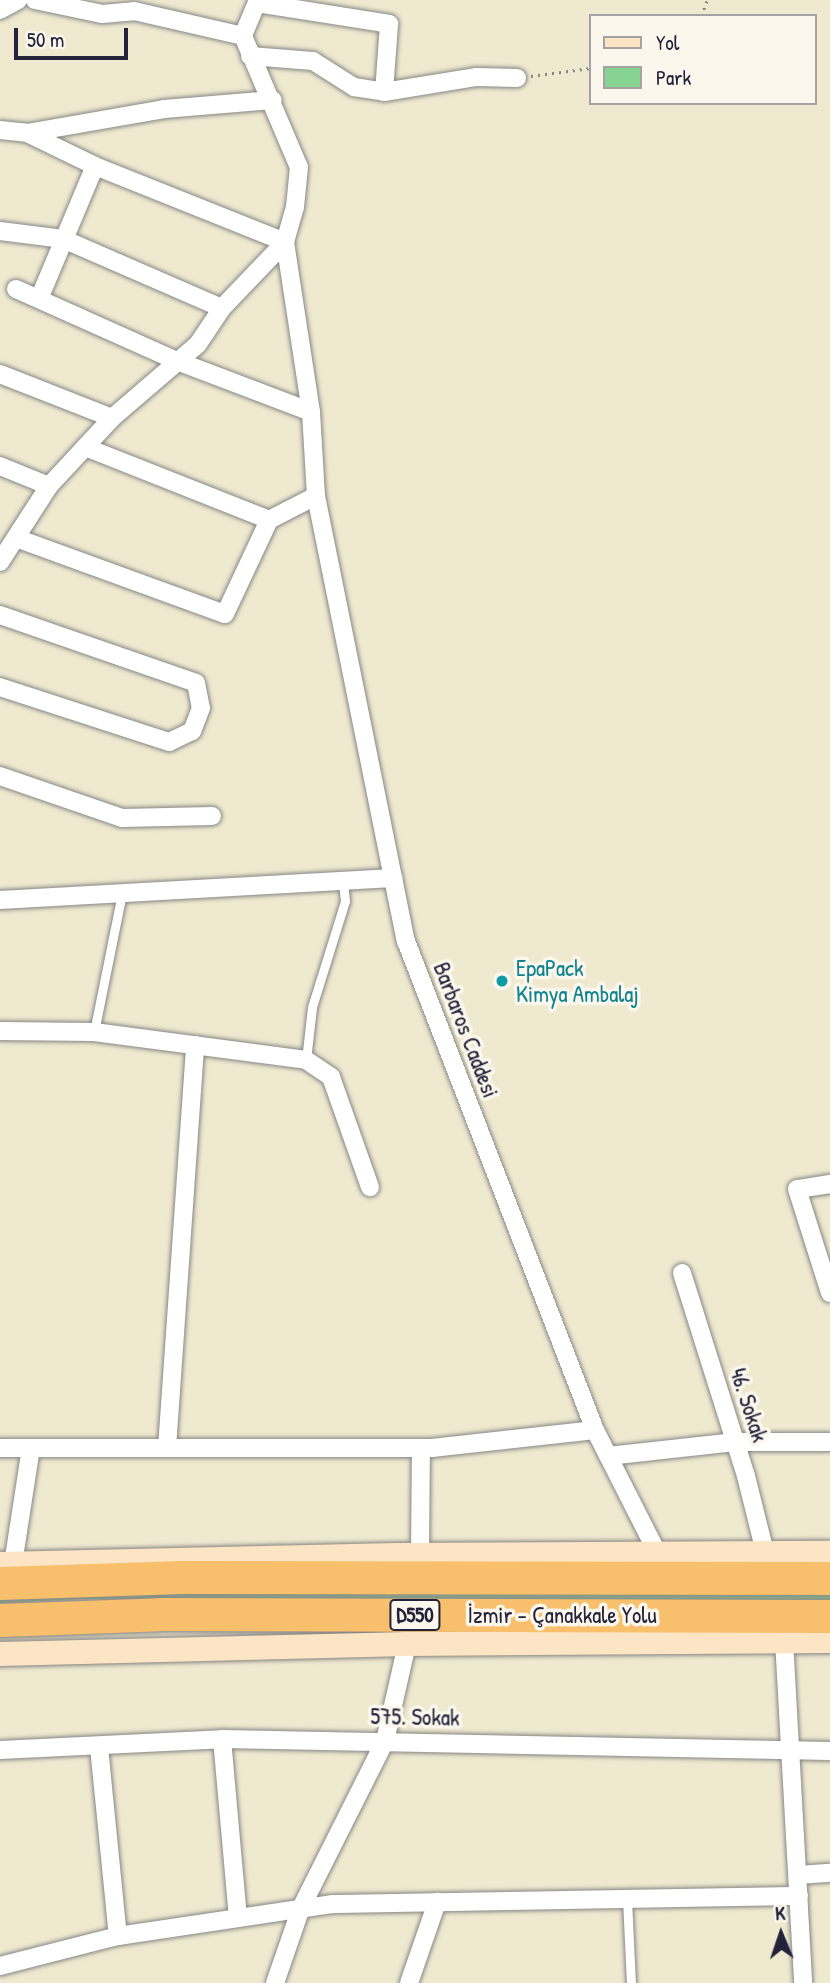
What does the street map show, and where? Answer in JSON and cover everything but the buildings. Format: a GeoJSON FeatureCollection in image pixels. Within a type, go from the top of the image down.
{"type":"FeatureCollection","features":[{"type":"Feature","properties":{"kind":"highway","name":"İzmir - Çanakkale Yolu"},"geometry":{"type":"LineString","coordinates":[[4,1570],[182,1577],[830,1578]]}},
{"type":"Feature","properties":{"kind":"highway","name":"İzmir - Çanakkale Yolu"},"geometry":{"type":"LineString","coordinates":[[0,1620],[160,1614],[830,1616]]}},
{"type":"Feature","properties":{"kind":"main road"},"geometry":{"type":"LineString","coordinates":[[4,1570],[420,1555],[830,1553]]}},
{"type":"Feature","properties":{"kind":"main road"},"geometry":{"type":"LineString","coordinates":[[0,1654],[407,1644],[830,1641]]}},
{"type":"Feature","properties":{"kind":"street"},"geometry":{"type":"LineString","coordinates":[[0,10],[18,0]]}},
{"type":"Feature","properties":{"kind":"street"},"geometry":{"type":"LineString","coordinates":[[35,0],[102,14],[132,6],[243,36]]}},
{"type":"Feature","properties":{"kind":"street"},"geometry":{"type":"LineString","coordinates":[[0,562],[49,486],[112,418],[198,344],[222,308],[285,242],[295,207],[299,167],[273,100],[250,56],[243,36],[258,1],[389,24],[384,92]]}},
{"type":"Feature","properties":{"kind":"street"},"geometry":{"type":"LineString","coordinates":[[250,56],[313,61],[354,87],[384,92],[477,77],[517,78]]}},
{"type":"Feature","properties":{"kind":"street"},"geometry":{"type":"LineString","coordinates":[[0,130],[27,133],[164,109],[273,100]]}},
{"type":"Feature","properties":{"kind":"street"},"geometry":{"type":"LineString","coordinates":[[27,133],[95,166],[285,242]]}},
{"type":"Feature","properties":{"kind":"street"},"geometry":{"type":"LineString","coordinates":[[39,299],[95,166]]}},
{"type":"Feature","properties":{"kind":"street"},"geometry":{"type":"LineString","coordinates":[[0,231],[64,239],[222,308]]}},
{"type":"Feature","properties":{"kind":"street","name":"Barbaros Caddesi"},"geometry":{"type":"LineString","coordinates":[[285,242],[311,412],[316,496],[406,941],[595,1430],[658,1554]]}},
{"type":"Feature","properties":{"kind":"street"},"geometry":{"type":"LineString","coordinates":[[16,289],[177,361],[311,412]]}},
{"type":"Feature","properties":{"kind":"street"},"geometry":{"type":"LineString","coordinates":[[0,374],[112,418]]}},
{"type":"Feature","properties":{"kind":"street"},"geometry":{"type":"LineString","coordinates":[[85,447],[270,520]]}},
{"type":"Feature","properties":{"kind":"street"},"geometry":{"type":"LineString","coordinates":[[0,466],[49,486]]}},
{"type":"Feature","properties":{"kind":"street"},"geometry":{"type":"LineString","coordinates":[[16,538],[225,614],[270,520],[316,496]]}},
{"type":"Feature","properties":{"kind":"street"},"geometry":{"type":"LineString","coordinates":[[0,615],[196,682],[201,708],[192,731],[169,742],[0,687]]}},
{"type":"Feature","properties":{"kind":"street"},"geometry":{"type":"LineString","coordinates":[[0,776],[122,818],[212,816]]}},
{"type":"Feature","properties":{"kind":"street"},"geometry":{"type":"LineString","coordinates":[[0,900],[393,878]]}},
{"type":"Feature","properties":{"kind":"street"},"geometry":{"type":"LineString","coordinates":[[0,1031],[94,1032],[306,1060],[331,1077],[370,1187]]}},
{"type":"Feature","properties":{"kind":"street"},"geometry":{"type":"LineString","coordinates":[[167,1448],[195,1045]]}},
{"type":"Feature","properties":{"kind":"street"},"geometry":{"type":"LineString","coordinates":[[830,1185],[797,1189],[830,1293]]}},
{"type":"Feature","properties":{"kind":"street","name":"46. Sokak"},"geometry":{"type":"LineString","coordinates":[[682,1273],[735,1442],[765,1552]]}},
{"type":"Feature","properties":{"kind":"street"},"geometry":{"type":"LineString","coordinates":[[0,1448],[421,1448],[595,1430]]}},
{"type":"Feature","properties":{"kind":"street"},"geometry":{"type":"LineString","coordinates":[[608,1456],[735,1442],[830,1442]]}},
{"type":"Feature","properties":{"kind":"street"},"geometry":{"type":"LineString","coordinates":[[4,1570],[31,1448]]}},
{"type":"Feature","properties":{"kind":"street"},"geometry":{"type":"LineString","coordinates":[[420,1555],[421,1448]]}},
{"type":"Feature","properties":{"kind":"street"},"geometry":{"type":"LineString","coordinates":[[784,1640],[793,1749],[803,1983]]}},
{"type":"Feature","properties":{"kind":"street"},"geometry":{"type":"LineString","coordinates":[[275,1983],[301,1908],[385,1741],[407,1644]]}},
{"type":"Feature","properties":{"kind":"street"},"geometry":{"type":"LineString","coordinates":[[222,1739],[238,1917]]}},
{"type":"Feature","properties":{"kind":"street","name":"575. Sokak"},"geometry":{"type":"LineString","coordinates":[[0,1750],[222,1739],[830,1751]]}},
{"type":"Feature","properties":{"kind":"street"},"geometry":{"type":"LineString","coordinates":[[99,1747],[118,1936]]}},
{"type":"Feature","properties":{"kind":"street"},"geometry":{"type":"LineString","coordinates":[[798,1875],[830,1873]]}},
{"type":"Feature","properties":{"kind":"street"},"geometry":{"type":"LineString","coordinates":[[0,1966],[118,1936],[301,1908],[438,1902],[799,1896]]}},
{"type":"Feature","properties":{"kind":"street"},"geometry":{"type":"LineString","coordinates":[[409,1983],[438,1902]]}},
{"type":"Feature","properties":{"kind":"lane"},"geometry":{"type":"LineString","coordinates":[[306,1060],[312,1007],[345,901],[343,881]]}},
{"type":"Feature","properties":{"kind":"lane"},"geometry":{"type":"LineString","coordinates":[[94,1032],[122,893]]}},
{"type":"Feature","properties":{"kind":"lane"},"geometry":{"type":"LineString","coordinates":[[626,1899],[631,1983]]}},
{"type":"Feature","properties":{"kind":"path"},"geometry":{"type":"LineString","coordinates":[[517,78],[588,68]]}},
{"type":"Feature","properties":{"kind":"green space"},"geometry":{"type":"Polygon","coordinates":[[[80,1591],[830,1592],[830,1600],[80,1599],[0,1603],[0,1596],[80,1591]]]}},
{"type":"Feature","properties":{"kind":"place","name":"EpaPack Kimya Ambalaj"},"geometry":{"type":"Point","coordinates":[502,981]}}]}
